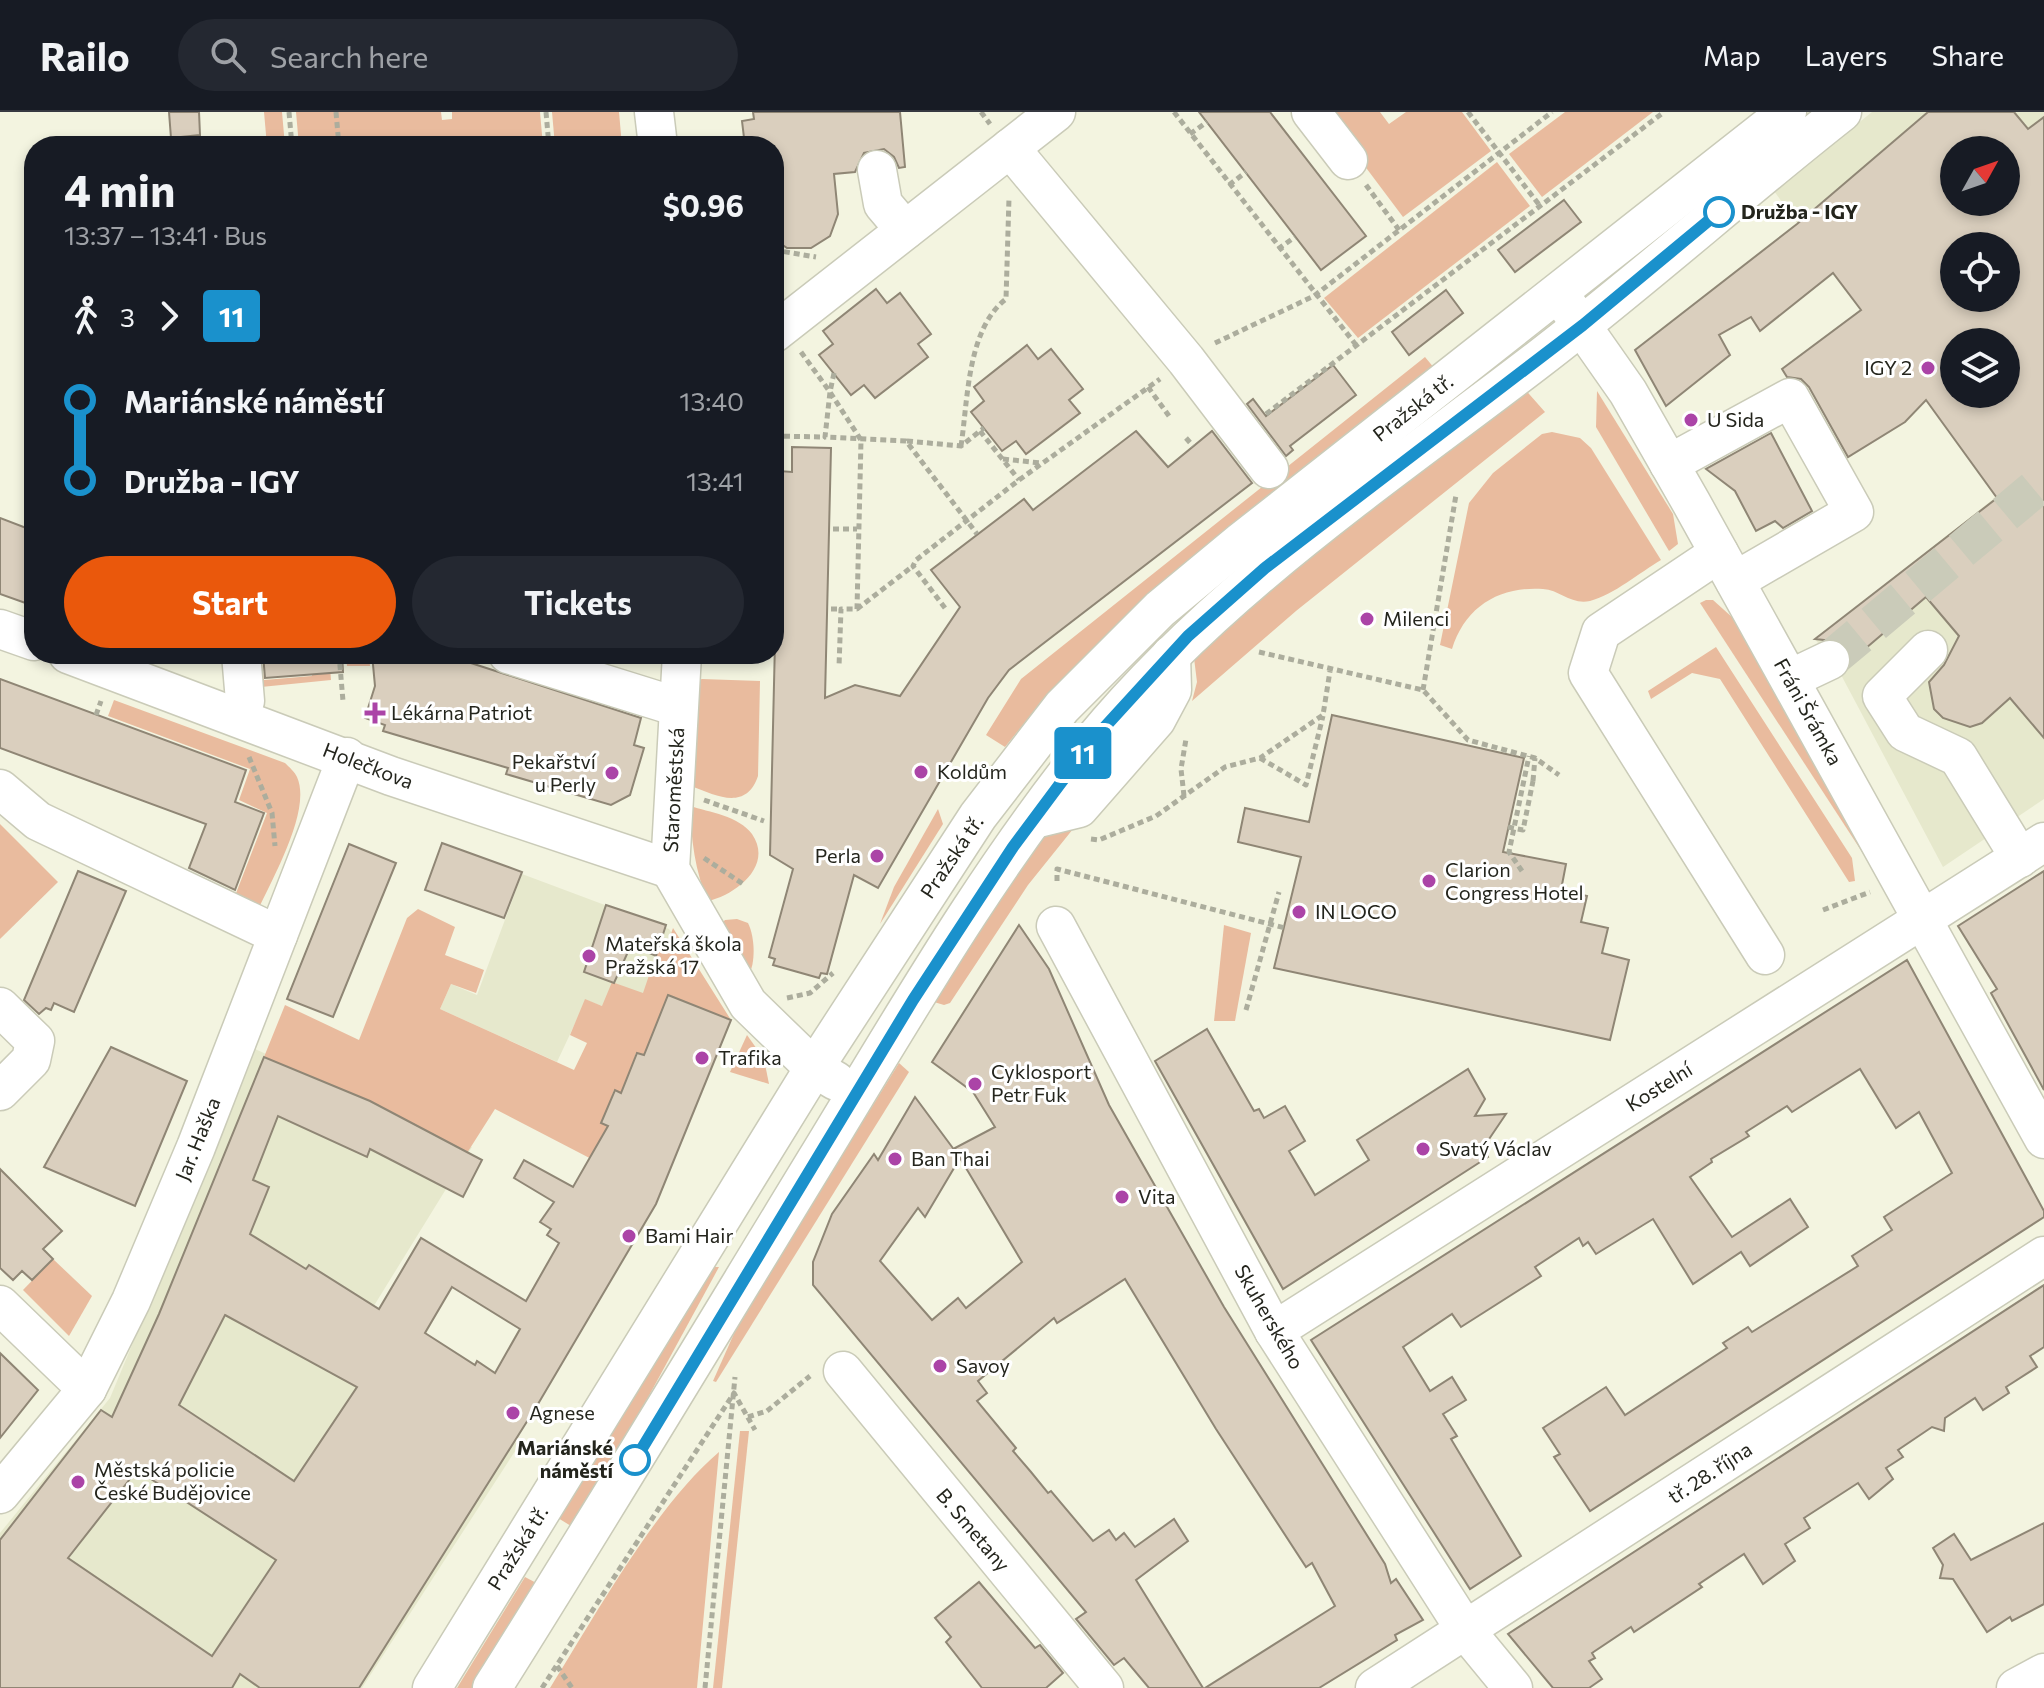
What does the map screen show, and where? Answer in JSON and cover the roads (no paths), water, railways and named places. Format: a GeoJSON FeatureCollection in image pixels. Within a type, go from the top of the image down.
{"type":"FeatureCollection","features":[{"type":"Feature","properties":{"kind":"street"},"geometry":{"type":"LineString","coordinates":[[654,112],[657,136]]}},
{"type":"Feature","properties":{"kind":"street"},"geometry":{"type":"LineString","coordinates":[[785,340],[905,230],[1056,112]]}},
{"type":"Feature","properties":{"kind":"street"},"geometry":{"type":"LineString","coordinates":[[1311,112],[1348,160]]}},
{"type":"Feature","properties":{"kind":"street","name":"Pražská tř."},"geometry":{"type":"LineString","coordinates":[[432,1688],[814,1068],[978,816],[1062,707],[1160,609],[1787,112]]}},
{"type":"Feature","properties":{"kind":"street","name":"Pražská tř."},"geometry":{"type":"LineString","coordinates":[[492,1688],[913,1000],[1034,819],[1092,741],[1171,655],[1265,568],[1583,325],[1842,112]]}},
{"type":"Feature","properties":{"kind":"street"},"geometry":{"type":"LineString","coordinates":[[1010,148],[1186,360],[1269,469]]}},
{"type":"Feature","properties":{"kind":"street"},"geometry":{"type":"LineString","coordinates":[[877,170],[883,204],[905,230]]}},
{"type":"Feature","properties":{"kind":"street","name":"Fráni Šrámka"},"geometry":{"type":"LineString","coordinates":[[1558,294],[1628,392],[2044,1139]]}},
{"type":"Feature","properties":{"kind":"street"},"geometry":{"type":"LineString","coordinates":[[1669,464],[1790,398],[1854,512],[1727,567],[1601,632],[1588,673],[1765,955]]}},
{"type":"Feature","properties":{"kind":"street"},"geometry":{"type":"LineString","coordinates":[[0,629],[24,637]]}},
{"type":"Feature","properties":{"kind":"street"},"geometry":{"type":"LineString","coordinates":[[1928,650],[1882,696],[1905,732],[1958,757],[2032,850]]}},
{"type":"Feature","properties":{"kind":"street"},"geometry":{"type":"LineString","coordinates":[[1790,679],[1830,660]]}},
{"type":"Feature","properties":{"kind":"street","name":"Holečkova"},"geometry":{"type":"LineString","coordinates":[[95,664],[391,776],[670,869]]}},
{"type":"Feature","properties":{"kind":"street"},"geometry":{"type":"LineString","coordinates":[[239,717],[245,701],[242,664]]}},
{"type":"Feature","properties":{"kind":"street"},"geometry":{"type":"LineString","coordinates":[[540,664],[678,707]]}},
{"type":"Feature","properties":{"kind":"street","name":"Staroměstská"},"geometry":{"type":"LineString","coordinates":[[681,664],[670,869],[748,1004],[814,1068],[857,1093]]}},
{"type":"Feature","properties":{"kind":"street","name":"Jar. Haška"},"geometry":{"type":"LineString","coordinates":[[0,1494],[87,1389],[131,1301],[196,1147],[347,757]]}},
{"type":"Feature","properties":{"kind":"street"},"geometry":{"type":"LineString","coordinates":[[0,789],[38,821],[278,935]]}},
{"type":"Feature","properties":{"kind":"street","name":"Kostelní"},"geometry":{"type":"LineString","coordinates":[[1274,1331],[2032,850]]}},
{"type":"Feature","properties":{"kind":"street","name":"Skuherského"},"geometry":{"type":"LineString","coordinates":[[1056,926],[1274,1331],[1466,1631],[1513,1688]]}},
{"type":"Feature","properties":{"kind":"street"},"geometry":{"type":"LineString","coordinates":[[0,1007],[35,1041],[31,1060],[0,1091]]}},
{"type":"Feature","properties":{"kind":"street","name":"tř. 28. října"},"geometry":{"type":"LineString","coordinates":[[1375,1688],[2044,1256]]}},
{"type":"Feature","properties":{"kind":"street"},"geometry":{"type":"LineString","coordinates":[[0,1305],[87,1389]]}},
{"type":"Feature","properties":{"kind":"street","name":"B. Smetany"},"geometry":{"type":"LineString","coordinates":[[826,1374],[1104,1688]]}},
{"type":"Feature","properties":{"kind":"street"},"geometry":{"type":"LineString","coordinates":[[524,1537],[569,1566]]}},
{"type":"Feature","properties":{"kind":"street"},"geometry":{"type":"LineString","coordinates":[[2016,1688],[2044,1673]]}},
{"type":"Feature","properties":{"kind":"tunnel"},"geometry":{"type":"LineString","coordinates":[[1830,660],[2044,481]]}},
{"type":"Feature","properties":{"kind":"place","name":"Družba - IGY"},"geometry":{"type":"Point","coordinates":[1719,212]}},
{"type":"Feature","properties":{"kind":"place","name":"IGY 2"},"geometry":{"type":"Point","coordinates":[1928,368]}},
{"type":"Feature","properties":{"kind":"place","name":"U Sida"},"geometry":{"type":"Point","coordinates":[1691,420]}},
{"type":"Feature","properties":{"kind":"place","name":"Milenci"},"geometry":{"type":"Point","coordinates":[1367,619]}},
{"type":"Feature","properties":{"kind":"place","name":"Lékárna Patriot"},"geometry":{"type":"Point","coordinates":[375,713]}},
{"type":"Feature","properties":{"kind":"place","name":"Koldům"},"geometry":{"type":"Point","coordinates":[921,772]}},
{"type":"Feature","properties":{"kind":"place","name":"Pekařství u Perly"},"geometry":{"type":"Point","coordinates":[612,773]}},
{"type":"Feature","properties":{"kind":"place","name":"Perla"},"geometry":{"type":"Point","coordinates":[877,856]}},
{"type":"Feature","properties":{"kind":"place","name":"Clarion Congress Hotel"},"geometry":{"type":"Point","coordinates":[1429,881]}},
{"type":"Feature","properties":{"kind":"place","name":"IN LOCO"},"geometry":{"type":"Point","coordinates":[1299,912]}},
{"type":"Feature","properties":{"kind":"place","name":"Mateřská škola Pražská 17"},"geometry":{"type":"Point","coordinates":[589,956]}},
{"type":"Feature","properties":{"kind":"place","name":"Trafika"},"geometry":{"type":"Point","coordinates":[702,1058]}},
{"type":"Feature","properties":{"kind":"place","name":"Cyklosport Petr Fuk"},"geometry":{"type":"Point","coordinates":[975,1084]}},
{"type":"Feature","properties":{"kind":"place","name":"Svatý Václav"},"geometry":{"type":"Point","coordinates":[1423,1149]}},
{"type":"Feature","properties":{"kind":"place","name":"Ban Thai"},"geometry":{"type":"Point","coordinates":[895,1159]}},
{"type":"Feature","properties":{"kind":"place","name":"Vita"},"geometry":{"type":"Point","coordinates":[1122,1197]}},
{"type":"Feature","properties":{"kind":"place","name":"Bami Hair"},"geometry":{"type":"Point","coordinates":[629,1236]}},
{"type":"Feature","properties":{"kind":"place","name":"Savoy"},"geometry":{"type":"Point","coordinates":[940,1366]}},
{"type":"Feature","properties":{"kind":"place","name":"Agnese"},"geometry":{"type":"Point","coordinates":[513,1413]}},
{"type":"Feature","properties":{"kind":"place","name":"Mariánské náměstí"},"geometry":{"type":"Point","coordinates":[635,1460]}},
{"type":"Feature","properties":{"kind":"place","name":"Městská policie České Budějovice"},"geometry":{"type":"Point","coordinates":[78,1482]}}]}
